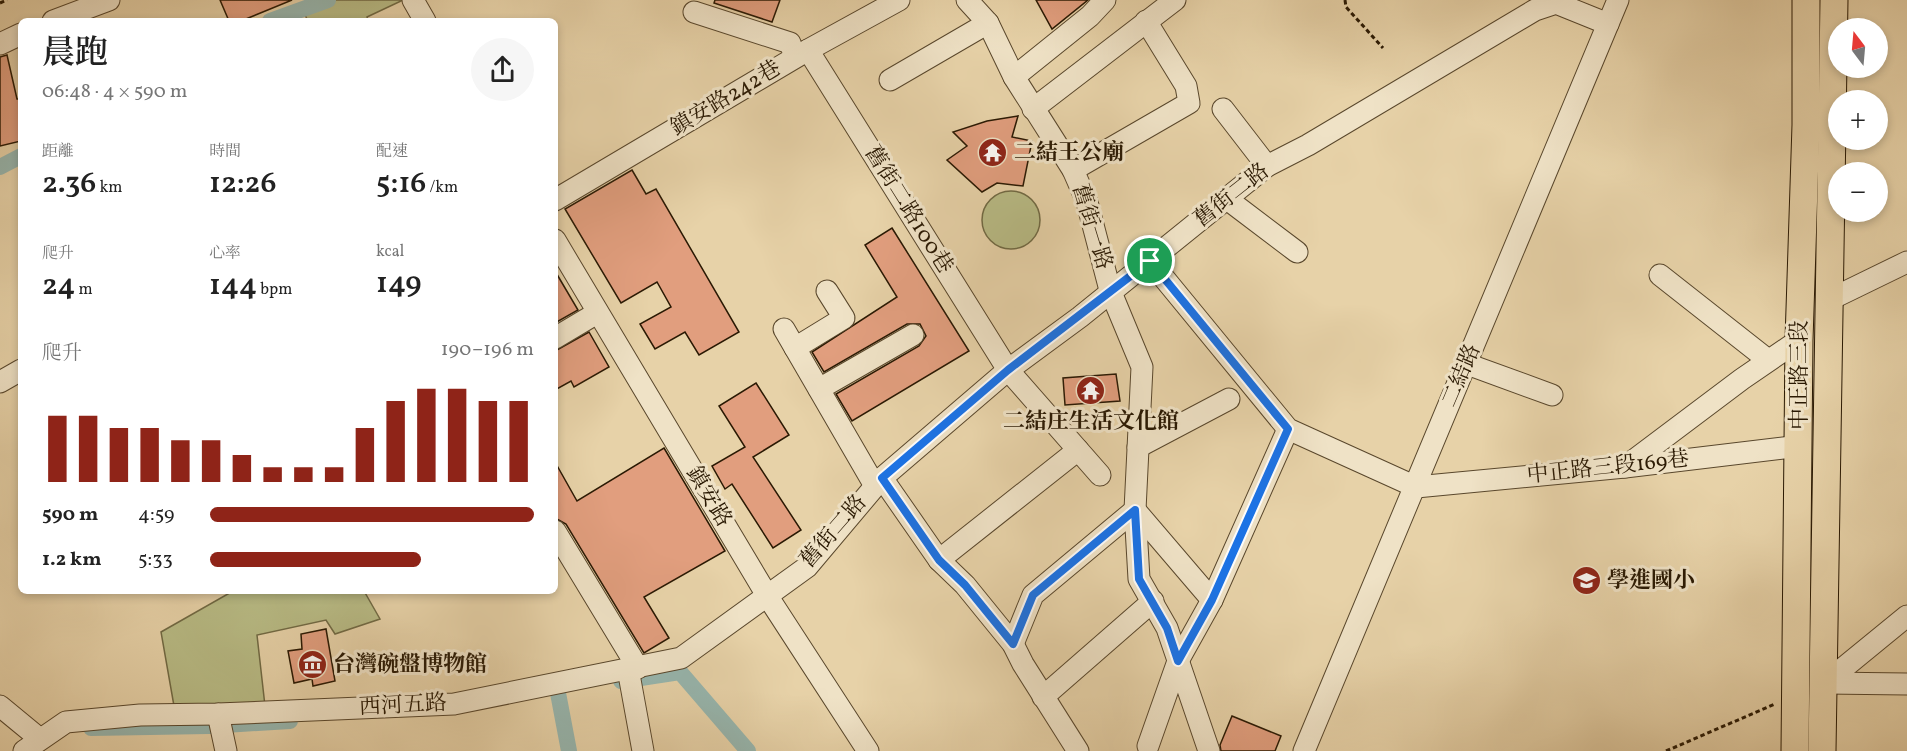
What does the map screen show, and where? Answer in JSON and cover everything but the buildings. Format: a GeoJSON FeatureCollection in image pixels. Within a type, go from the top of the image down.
{"type":"FeatureCollection","features":[{"type":"Feature","properties":{"kind":"main road","name":"中正路三段"},"geometry":{"type":"LineString","coordinates":[[1795,751],[1800,446],[1799,340],[1806,125],[1806,0]]}},
{"type":"Feature","properties":{"kind":"main road","name":"中正路三段"},"geometry":{"type":"LineString","coordinates":[[1822,751],[1825,683],[1834,0]]}},
{"type":"Feature","properties":{"kind":"main road"},"geometry":{"type":"LineString","coordinates":[[1798,525],[1827,524]]}},
{"type":"Feature","properties":{"kind":"street"},"geometry":{"type":"LineString","coordinates":[[61,18],[109,0]]}},
{"type":"Feature","properties":{"kind":"street"},"geometry":{"type":"LineString","coordinates":[[413,0],[423,18]]}},
{"type":"Feature","properties":{"kind":"street","name":"鎮安路242巷"},"geometry":{"type":"LineString","coordinates":[[558,198],[801,53],[899,0]]}},
{"type":"Feature","properties":{"kind":"street","name":"舊街一路"},"geometry":{"type":"LineString","coordinates":[[967,0],[988,23],[1014,77],[1073,170],[1087,202],[1110,290],[1142,367],[1135,510],[1139,579],[1167,628],[1209,751]]}},
{"type":"Feature","properties":{"kind":"street"},"geometry":{"type":"LineString","coordinates":[[1014,77],[1090,16],[1105,0]]}},
{"type":"Feature","properties":{"kind":"street"},"geometry":{"type":"LineString","coordinates":[[1033,109],[1175,0]]}},
{"type":"Feature","properties":{"kind":"street","name":"二結路"},"geometry":{"type":"LineString","coordinates":[[1304,751],[1618,0]]}},
{"type":"Feature","properties":{"kind":"street","name":"舊街二路"},"geometry":{"type":"LineString","coordinates":[[768,597],[807,567],[878,482],[1008,370],[1080,317],[1110,290],[1150,261],[1267,166],[1308,145],[1534,10],[1556,3],[1608,24]]}},
{"type":"Feature","properties":{"kind":"street","name":"舊街二路100巷"},"geometry":{"type":"LineString","coordinates":[[694,12],[790,43],[801,53],[1008,370],[1100,475]]}},
{"type":"Feature","properties":{"kind":"street"},"geometry":{"type":"LineString","coordinates":[[1073,170],[1189,103],[1186,86],[1146,21]]}},
{"type":"Feature","properties":{"kind":"street"},"geometry":{"type":"LineString","coordinates":[[890,80],[988,23]]}},
{"type":"Feature","properties":{"kind":"street"},"geometry":{"type":"LineString","coordinates":[[0,44],[18,35]]}},
{"type":"Feature","properties":{"kind":"street"},"geometry":{"type":"LineString","coordinates":[[1222,109],[1267,166]]}},
{"type":"Feature","properties":{"kind":"street"},"geometry":{"type":"LineString","coordinates":[[1227,199],[1297,252]]}},
{"type":"Feature","properties":{"kind":"street","name":"鎮安路"},"geometry":{"type":"LineString","coordinates":[[558,245],[768,597],[868,751]]}},
{"type":"Feature","properties":{"kind":"street"},"geometry":{"type":"LineString","coordinates":[[1150,261],[1288,429],[1416,487]]}},
{"type":"Feature","properties":{"kind":"street"},"geometry":{"type":"LineString","coordinates":[[1829,300],[1907,262]]}},
{"type":"Feature","properties":{"kind":"street"},"geometry":{"type":"LineString","coordinates":[[1660,275],[1768,360]]}},
{"type":"Feature","properties":{"kind":"street"},"geometry":{"type":"LineString","coordinates":[[795,348],[844,318],[827,291]]}},
{"type":"Feature","properties":{"kind":"street"},"geometry":{"type":"LineString","coordinates":[[558,336],[597,313]]}},
{"type":"Feature","properties":{"kind":"street"},"geometry":{"type":"LineString","coordinates":[[784,329],[878,482],[939,560],[965,585],[1013,644],[1043,697],[1078,751]]}},
{"type":"Feature","properties":{"kind":"street"},"geometry":{"type":"LineString","coordinates":[[819,389],[913,335]]}},
{"type":"Feature","properties":{"kind":"street"},"geometry":{"type":"LineString","coordinates":[[1625,467],[1768,360],[1799,340]]}},
{"type":"Feature","properties":{"kind":"street"},"geometry":{"type":"LineString","coordinates":[[1467,364],[1552,395]]}},
{"type":"Feature","properties":{"kind":"street"},"geometry":{"type":"LineString","coordinates":[[0,382],[18,372]]}},
{"type":"Feature","properties":{"kind":"street"},"geometry":{"type":"LineString","coordinates":[[1138,447],[1229,399]]}},
{"type":"Feature","properties":{"kind":"street"},"geometry":{"type":"LineString","coordinates":[[1148,746],[1178,661],[1212,600],[1288,429]]}},
{"type":"Feature","properties":{"kind":"street","name":"中正路三段169巷"},"geometry":{"type":"LineString","coordinates":[[1416,487],[1625,467],[1800,446]]}},
{"type":"Feature","properties":{"kind":"street"},"geometry":{"type":"LineString","coordinates":[[939,560],[1078,450]]}},
{"type":"Feature","properties":{"kind":"street"},"geometry":{"type":"LineString","coordinates":[[1013,644],[1033,595],[1135,510],[1212,600]]}},
{"type":"Feature","properties":{"kind":"street"},"geometry":{"type":"LineString","coordinates":[[558,536],[633,668],[632,690],[643,751]]}},
{"type":"Feature","properties":{"kind":"street","name":"西河五路"},"geometry":{"type":"LineString","coordinates":[[32,745],[66,722],[141,715],[221,729],[454,704],[681,658],[768,597]]}},
{"type":"Feature","properties":{"kind":"street"},"geometry":{"type":"LineString","coordinates":[[1043,697],[1152,601]]}},
{"type":"Feature","properties":{"kind":"street"},"geometry":{"type":"LineString","coordinates":[[1825,683],[1907,616]]}},
{"type":"Feature","properties":{"kind":"street"},"geometry":{"type":"LineString","coordinates":[[1825,683],[1907,684]]}},
{"type":"Feature","properties":{"kind":"street"},"geometry":{"type":"LineString","coordinates":[[0,706],[32,745]]}},
{"type":"Feature","properties":{"kind":"path"},"geometry":{"type":"LineString","coordinates":[[0,3],[7,0]]}},
{"type":"Feature","properties":{"kind":"path"},"geometry":{"type":"LineString","coordinates":[[1345,0],[1346,8],[1383,48]]}},
{"type":"Feature","properties":{"kind":"path"},"geometry":{"type":"LineString","coordinates":[[1666,751],[1796,695]]}},
{"type":"Feature","properties":{"kind":"green space"},"geometry":{"type":"Polygon","coordinates":[[[335,0],[403,0],[367,18],[306,18],[304,13],[335,0]]]}},
{"type":"Feature","properties":{"kind":"green space"},"geometry":{"type":"Polygon","coordinates":[[[1005,191],[1017,191],[1032,199],[1040,214],[1040,226],[1032,241],[1017,249],[1005,249],[990,241],[982,226],[982,214],[990,199],[1005,191]]]}},
{"type":"Feature","properties":{"kind":"green space"},"geometry":{"type":"Polygon","coordinates":[[[228,594],[366,594],[380,619],[335,634],[326,620],[257,635],[265,706],[174,706],[161,632],[228,594]]]}},
{"type":"Feature","properties":{"kind":"waterway"},"geometry":{"type":"LineString","coordinates":[[278,18],[328,0]]}},
{"type":"Feature","properties":{"kind":"waterway"},"geometry":{"type":"LineString","coordinates":[[0,167],[18,158]]}},
{"type":"Feature","properties":{"kind":"waterway"},"geometry":{"type":"LineString","coordinates":[[621,681],[680,672],[748,751]]}},
{"type":"Feature","properties":{"kind":"waterway"},"geometry":{"type":"LineString","coordinates":[[558,693],[569,751]]}},
{"type":"Feature","properties":{"kind":"waterway"},"geometry":{"type":"LineString","coordinates":[[91,728],[209,726],[290,721]]}},
{"type":"Feature","properties":{"kind":"place","name":"二結王公廟"},"geometry":{"type":"Point","coordinates":[993,153]}},
{"type":"Feature","properties":{"kind":"place","name":"二結庄生活文化館"},"geometry":{"type":"Point","coordinates":[1091,390]}},
{"type":"Feature","properties":{"kind":"place","name":"學進國小"},"geometry":{"type":"Point","coordinates":[1586,581]}},
{"type":"Feature","properties":{"kind":"place","name":"台灣碗盤博物館"},"geometry":{"type":"Point","coordinates":[312,665]}},
{"type":"Feature","properties":{"kind":"route"},"geometry":{"type":"LineString","coordinates":[[1150,261],[1288,429],[1212,600],[1178,661],[1167,628],[1139,579],[1135,510],[1033,595],[1013,644],[965,585],[939,560],[882,478],[1008,370],[1150,261]]}}]}
